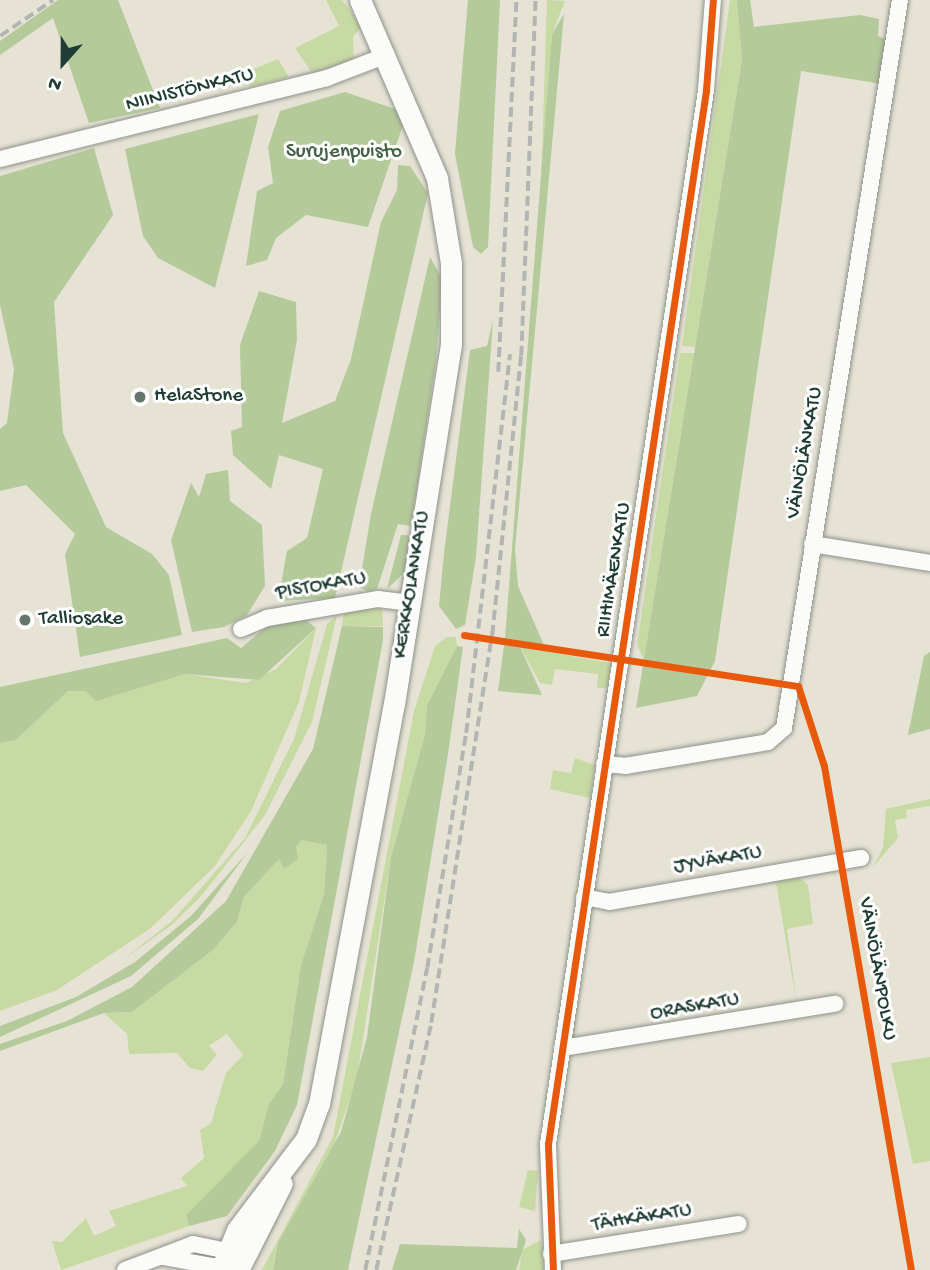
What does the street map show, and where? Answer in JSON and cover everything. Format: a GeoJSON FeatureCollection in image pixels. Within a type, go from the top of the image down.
{"type":"FeatureCollection","features":[{"type":"Feature","properties":{"kind":"main road","name":"KERKKOLANKATU"},"geometry":{"type":"LineString","coordinates":[[230,1264],[279,1195],[284,1174],[319,1104],[411,603],[451,344],[452,276],[437,178],[387,55],[360,0]]}},
{"type":"Feature","properties":{"kind":"street","name":"RIIHIMÄENKATU"},"geometry":{"type":"LineString","coordinates":[[552,1262],[548,1144],[706,90],[713,0]]}},
{"type":"Feature","properties":{"kind":"street","name":"VÄINÖLÄNKATU"},"geometry":{"type":"LineString","coordinates":[[604,764],[625,766],[729,749],[781,734],[900,0]]}},
{"type":"Feature","properties":{"kind":"street","name":"NIINISTÖNKATU"},"geometry":{"type":"LineString","coordinates":[[0,159],[327,78],[387,55]]}},
{"type":"Feature","properties":{"kind":"street"},"geometry":{"type":"LineString","coordinates":[[812,544],[930,563]]}},
{"type":"Feature","properties":{"kind":"street","name":"PISTOKATU"},"geometry":{"type":"LineString","coordinates":[[241,629],[267,618],[366,601],[411,603]]}},
{"type":"Feature","properties":{"kind":"street","name":"JYVÄKATU"},"geometry":{"type":"LineString","coordinates":[[584,897],[609,902],[860,858]]}},
{"type":"Feature","properties":{"kind":"street","name":"ORASKATU"},"geometry":{"type":"LineString","coordinates":[[562,1048],[835,1004]]}},
{"type":"Feature","properties":{"kind":"street","name":"TÄHKÄKATU"},"geometry":{"type":"LineString","coordinates":[[552,1262],[740,1224]]}},
{"type":"Feature","properties":{"kind":"street","name":"KERKKOLANKATU"},"geometry":{"type":"LineString","coordinates":[[125,1270],[193,1244],[230,1264]]}},
{"type":"Feature","properties":{"kind":"green space"},"geometry":{"type":"Polygon","coordinates":[[[58,0],[118,0],[160,108],[89,123],[53,18],[0,55],[0,41],[58,0]]]}},
{"type":"Feature","properties":{"kind":"green space"},"geometry":{"type":"Polygon","coordinates":[[[326,0],[342,0],[362,26],[353,37],[354,61],[312,73],[295,48],[339,26],[326,0]]]}},
{"type":"Feature","properties":{"kind":"green space"},"geometry":{"type":"Polygon","coordinates":[[[468,0],[500,0],[488,247],[481,254],[473,247],[455,154],[468,0]]]}},
{"type":"Feature","properties":{"kind":"green space"},"geometry":{"type":"Polygon","coordinates":[[[547,0],[565,1],[552,34],[541,183],[547,0]]]}},
{"type":"Feature","properties":{"kind":"green space"},"geometry":{"type":"Polygon","coordinates":[[[730,0],[738,0],[742,60],[695,347],[682,346],[730,0]]]}},
{"type":"Feature","properties":{"kind":"green space"},"geometry":{"type":"Polygon","coordinates":[[[737,0],[750,0],[754,27],[860,15],[879,19],[878,36],[890,41],[882,84],[801,71],[715,661],[697,696],[636,708],[742,60],[737,0]]]}},
{"type":"Feature","properties":{"kind":"green space"},"geometry":{"type":"Polygon","coordinates":[[[564,14],[515,549],[518,586],[544,645],[505,638],[552,34],[564,14]]]}},
{"type":"Feature","properties":{"kind":"green space"},"geometry":{"type":"Polygon","coordinates":[[[278,59],[289,77],[249,87],[249,71],[278,59]]]}},
{"type":"Feature","properties":{"kind":"green space","name":"Surujenpuisto"},"geometry":{"type":"Polygon","coordinates":[[[345,92],[398,110],[404,122],[368,227],[306,215],[276,238],[267,260],[246,266],[257,191],[273,183],[268,147],[280,111],[345,92]]]}},
{"type":"Feature","properties":{"kind":"green space"},"geometry":{"type":"Polygon","coordinates":[[[259,114],[215,288],[158,258],[143,236],[125,149],[259,114]]]}},
{"type":"Feature","properties":{"kind":"green space"},"geometry":{"type":"Polygon","coordinates":[[[94,148],[113,215],[54,302],[63,433],[106,527],[152,554],[169,575],[182,635],[80,657],[65,554],[75,534],[26,485],[0,491],[0,429],[7,423],[14,369],[0,305],[0,176],[94,148]]]}},
{"type":"Feature","properties":{"kind":"green space"},"geometry":{"type":"Polygon","coordinates":[[[398,165],[410,166],[428,193],[335,598],[278,601],[287,551],[307,538],[323,469],[279,455],[271,489],[233,455],[231,431],[242,427],[240,345],[259,291],[296,302],[297,340],[282,423],[335,401],[351,359],[381,222],[397,190],[398,165]]]}},
{"type":"Feature","properties":{"kind":"green space"},"geometry":{"type":"Polygon","coordinates":[[[430,257],[442,278],[436,361],[411,526],[398,524],[377,589],[368,591],[359,587],[371,514],[430,257]]]}},
{"type":"Feature","properties":{"kind":"green space"},"geometry":{"type":"Polygon","coordinates":[[[493,320],[476,557],[465,625],[456,629],[439,606],[444,553],[470,350],[487,346],[493,320]]]}},
{"type":"Feature","properties":{"kind":"green space"},"geometry":{"type":"Polygon","coordinates":[[[680,353],[694,353],[644,660],[637,645],[680,353]]]}},
{"type":"Feature","properties":{"kind":"green space"},"geometry":{"type":"Polygon","coordinates":[[[228,470],[230,501],[262,525],[265,586],[247,615],[224,627],[192,632],[171,540],[191,483],[199,497],[206,474],[228,470]]]}},
{"type":"Feature","properties":{"kind":"green space"},"geometry":{"type":"Polygon","coordinates":[[[401,535],[411,535],[405,572],[387,589],[401,535]]]}},
{"type":"Feature","properties":{"kind":"green space"},"geometry":{"type":"Polygon","coordinates":[[[371,607],[382,609],[383,626],[342,626],[344,612],[371,607]]]}},
{"type":"Feature","properties":{"kind":"green space"},"geometry":{"type":"Polygon","coordinates":[[[337,615],[312,722],[265,815],[203,894],[173,924],[121,961],[172,921],[245,838],[294,739],[327,624],[337,615]]]}},
{"type":"Feature","properties":{"kind":"green space"},"geometry":{"type":"Polygon","coordinates":[[[306,620],[316,628],[259,680],[185,674],[96,701],[86,691],[68,691],[16,740],[0,743],[0,687],[227,638],[241,648],[266,627],[306,620]]]}},
{"type":"Feature","properties":{"kind":"green space"},"geometry":{"type":"Polygon","coordinates":[[[342,626],[383,627],[383,640],[297,1105],[275,1151],[227,1216],[189,1226],[186,1215],[259,1141],[269,1104],[283,1084],[301,965],[324,894],[327,845],[302,840],[296,846],[298,859],[284,869],[279,859],[244,897],[237,922],[213,950],[132,1012],[104,1013],[0,1051],[0,1044],[67,1021],[132,987],[226,901],[313,749],[342,626]]]}},
{"type":"Feature","properties":{"kind":"green space"},"geometry":{"type":"Polygon","coordinates":[[[316,628],[299,702],[251,811],[215,866],[151,928],[57,990],[0,1011],[0,743],[16,740],[68,691],[185,674],[246,683],[276,669],[316,628]]]}},
{"type":"Feature","properties":{"kind":"green space"},"geometry":{"type":"Polygon","coordinates":[[[447,637],[456,637],[457,646],[427,705],[425,734],[391,857],[357,1078],[331,1154],[278,1243],[273,1270],[262,1270],[333,1137],[414,711],[435,646],[447,637]]]}},
{"type":"Feature","properties":{"kind":"green space"},"geometry":{"type":"Polygon","coordinates":[[[504,645],[520,647],[542,695],[498,691],[504,645]]]}},
{"type":"Feature","properties":{"kind":"green space"},"geometry":{"type":"Polygon","coordinates":[[[457,646],[463,647],[414,962],[348,1270],[273,1270],[278,1243],[341,1132],[367,1037],[391,857],[425,734],[427,705],[457,646]]]}},
{"type":"Feature","properties":{"kind":"green space"},"geometry":{"type":"Polygon","coordinates":[[[520,647],[611,663],[607,688],[597,688],[598,674],[555,669],[552,685],[540,683],[520,647]]]}},
{"type":"Feature","properties":{"kind":"green space"},"geometry":{"type":"Polygon","coordinates":[[[930,652],[930,729],[908,735],[924,656],[930,652]]]}},
{"type":"Feature","properties":{"kind":"green space"},"geometry":{"type":"Polygon","coordinates":[[[575,758],[595,765],[590,798],[550,789],[553,770],[571,773],[575,758]]]}},
{"type":"Feature","properties":{"kind":"green space"},"geometry":{"type":"Polygon","coordinates":[[[930,799],[930,806],[906,810],[907,818],[895,820],[898,838],[873,867],[883,848],[886,809],[930,799]]]}},
{"type":"Feature","properties":{"kind":"green space"},"geometry":{"type":"Polygon","coordinates":[[[317,839],[327,845],[324,894],[301,965],[283,1084],[269,1104],[259,1142],[186,1215],[189,1226],[61,1270],[52,1241],[62,1242],[86,1218],[94,1236],[116,1226],[109,1211],[187,1186],[181,1178],[204,1158],[200,1130],[211,1123],[226,1073],[243,1055],[227,1034],[209,1046],[217,1055],[203,1071],[190,1068],[177,1053],[129,1054],[127,1034],[104,1013],[132,1012],[213,950],[237,922],[244,897],[279,859],[302,840],[317,839]]]}},
{"type":"Feature","properties":{"kind":"green space"},"geometry":{"type":"Polygon","coordinates":[[[248,852],[198,919],[131,976],[0,1037],[0,1026],[76,997],[135,962],[191,916],[248,852]]]}},
{"type":"Feature","properties":{"kind":"green space"},"geometry":{"type":"Polygon","coordinates":[[[797,876],[808,885],[813,924],[787,929],[797,1005],[776,883],[765,882],[797,876]]]}},
{"type":"Feature","properties":{"kind":"green space"},"geometry":{"type":"Polygon","coordinates":[[[930,1057],[930,1161],[913,1164],[891,1063],[930,1057]]]}},
{"type":"Feature","properties":{"kind":"green space"},"geometry":{"type":"Polygon","coordinates":[[[528,1170],[538,1171],[535,1211],[519,1207],[528,1170]]]}},
{"type":"Feature","properties":{"kind":"green space"},"geometry":{"type":"Polygon","coordinates":[[[519,1229],[526,1240],[516,1270],[392,1270],[400,1244],[517,1248],[519,1229]]]}},
{"type":"Feature","properties":{"kind":"green space"},"geometry":{"type":"Polygon","coordinates":[[[541,1240],[544,1270],[519,1270],[522,1250],[541,1240]]]}},
{"type":"Feature","properties":{"kind":"railway"},"geometry":{"type":"LineString","coordinates":[[0,36],[53,0]]}},
{"type":"Feature","properties":{"kind":"railway"},"geometry":{"type":"LineString","coordinates":[[498,372],[516,0]]}},
{"type":"Feature","properties":{"kind":"railway"},"geometry":{"type":"LineString","coordinates":[[376,1270],[431,1023],[492,635],[521,356],[535,0]]}},
{"type":"Feature","properties":{"kind":"railway"},"geometry":{"type":"LineString","coordinates":[[365,1270],[427,968],[466,733],[510,355]]}},
{"type":"Feature","properties":{"kind":"cycle path"},"geometry":{"type":"LineString","coordinates":[[553,1270],[548,1144],[706,90],[713,0]]}},
{"type":"Feature","properties":{"kind":"cycle path","name":"VÄINÖLÄNPOLKU"},"geometry":{"type":"LineString","coordinates":[[464,635],[798,686],[824,766],[911,1270]]}},
{"type":"Feature","properties":{"kind":"place","name":"HelaStone"},"geometry":{"type":"Point","coordinates":[140,397]}},
{"type":"Feature","properties":{"kind":"place","name":"Talliosake"},"geometry":{"type":"Point","coordinates":[25,620]}}]}
